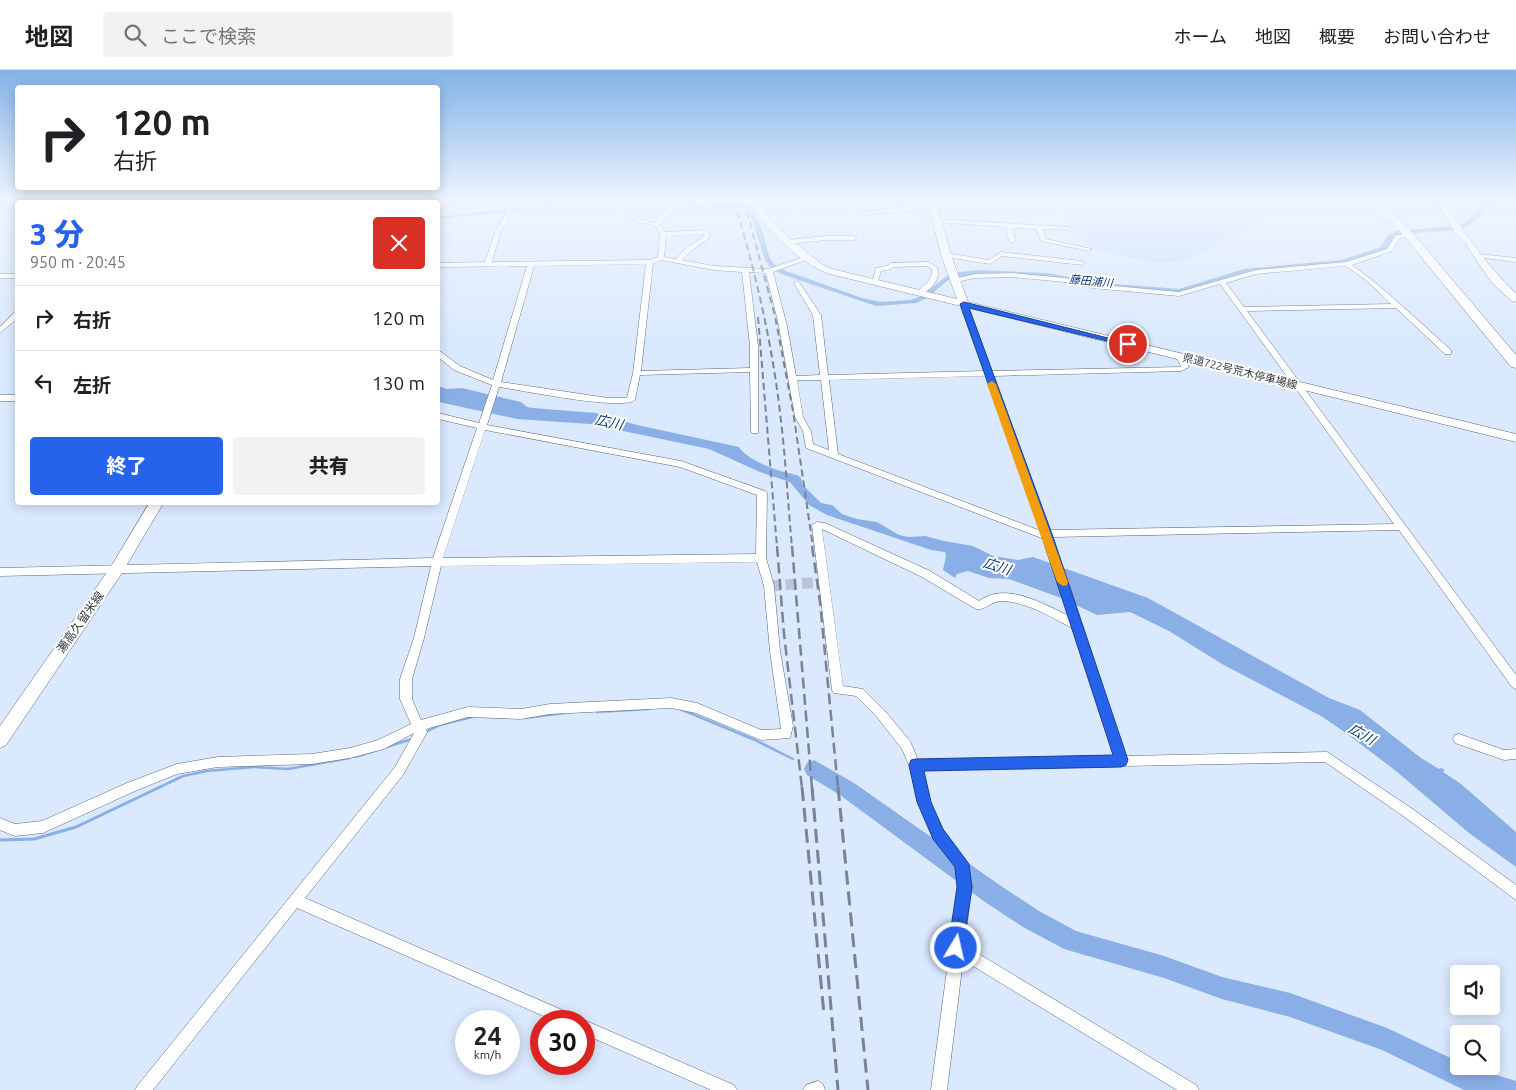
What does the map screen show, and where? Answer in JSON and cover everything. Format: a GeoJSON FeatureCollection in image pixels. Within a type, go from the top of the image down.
{"type":"FeatureCollection","features":[{"type":"Feature","properties":{"kind":"highway"},"geometry":{"type":"LineString","coordinates":[[1421,249],[1466,301],[1516,364]]}},
{"type":"Feature","properties":{"kind":"main road","name":"県道722号荒木停車場線"},"geometry":{"type":"LineString","coordinates":[[796,249],[824,270],[1516,438]]}},
{"type":"Feature","properties":{"kind":"main road"},"geometry":{"type":"LineString","coordinates":[[945,249],[964,304]]}},
{"type":"Feature","properties":{"kind":"main road"},"geometry":{"type":"LineString","coordinates":[[1472,249],[1496,281],[1516,299]]}},
{"type":"Feature","properties":{"kind":"main road","name":"瀬高久留米線"},"geometry":{"type":"LineString","coordinates":[[0,740],[117,569],[155,505]]}},
{"type":"Feature","properties":{"kind":"street"},"geometry":{"type":"LineString","coordinates":[[488,264],[493,249]]}},
{"type":"Feature","properties":{"kind":"street"},"geometry":{"type":"LineString","coordinates":[[661,258],[662,249]]}},
{"type":"Feature","properties":{"kind":"street"},"geometry":{"type":"LineString","coordinates":[[678,261],[687,249]]}},
{"type":"Feature","properties":{"kind":"street"},"geometry":{"type":"LineString","coordinates":[[1059,249],[1060,260]]}},
{"type":"Feature","properties":{"kind":"street"},"geometry":{"type":"LineString","coordinates":[[956,280],[975,276],[1012,275],[1064,280],[1093,286],[1179,294],[1262,271],[1347,264],[1386,252],[1391,249]]}},
{"type":"Feature","properties":{"kind":"street"},"geometry":{"type":"LineString","coordinates":[[934,268],[947,258],[990,262],[1001,254],[1082,263]]}},
{"type":"Feature","properties":{"kind":"street"},"geometry":{"type":"LineString","coordinates":[[1478,256],[1512,259],[1516,254]]}},
{"type":"Feature","properties":{"kind":"street"},"geometry":{"type":"LineString","coordinates":[[440,265],[650,262],[661,258],[714,268],[769,271],[806,258]]}},
{"type":"Feature","properties":{"kind":"street"},"geometry":{"type":"LineString","coordinates":[[440,355],[457,368],[495,386],[608,400],[631,400],[637,373],[650,262]]}},
{"type":"Feature","properties":{"kind":"street"},"geometry":{"type":"LineString","coordinates":[[143,1090],[399,771],[421,732],[420,726],[406,699],[406,679],[419,638],[438,562],[495,386],[531,264]]}},
{"type":"Feature","properties":{"kind":"street"},"geometry":{"type":"LineString","coordinates":[[875,283],[878,269],[889,268],[891,265],[928,264],[934,268],[935,276],[930,287],[919,293]]}},
{"type":"Feature","properties":{"kind":"street"},"geometry":{"type":"LineString","coordinates":[[1347,264],[1398,306],[1448,352]]}},
{"type":"Feature","properties":{"kind":"street"},"geometry":{"type":"LineString","coordinates":[[745,270],[754,346],[755,431]]}},
{"type":"Feature","properties":{"kind":"street"},"geometry":{"type":"LineString","coordinates":[[769,271],[784,326],[799,417],[807,431],[809,446],[1047,537],[1400,527]]}},
{"type":"Feature","properties":{"kind":"street"},"geometry":{"type":"LineString","coordinates":[[0,276],[15,276]]}},
{"type":"Feature","properties":{"kind":"street"},"geometry":{"type":"LineString","coordinates":[[797,283],[817,315],[834,456]]}},
{"type":"Feature","properties":{"kind":"street"},"geometry":{"type":"LineString","coordinates":[[1223,283],[1516,684]]}},
{"type":"Feature","properties":{"kind":"street"},"geometry":{"type":"LineString","coordinates":[[964,304],[1074,614],[1121,760]]}},
{"type":"Feature","properties":{"kind":"street"},"geometry":{"type":"LineString","coordinates":[[1242,308],[1398,306]]}},
{"type":"Feature","properties":{"kind":"street"},"geometry":{"type":"LineString","coordinates":[[0,331],[15,317]]}},
{"type":"Feature","properties":{"kind":"street"},"geometry":{"type":"LineString","coordinates":[[794,378],[1182,370],[1185,367],[1180,356]]}},
{"type":"Feature","properties":{"kind":"street"},"geometry":{"type":"LineString","coordinates":[[637,373],[755,370]]}},
{"type":"Feature","properties":{"kind":"street"},"geometry":{"type":"LineString","coordinates":[[0,398],[15,398]]}},
{"type":"Feature","properties":{"kind":"street"},"geometry":{"type":"LineString","coordinates":[[0,824],[15,830],[43,827],[130,787],[177,769],[218,762],[312,758],[350,753],[380,745],[420,726],[468,712],[521,714],[550,709],[671,703],[697,708],[761,735],[786,734],[787,726],[775,651],[769,586],[765,566],[761,558],[762,493],[681,464],[440,416]]}},
{"type":"Feature","properties":{"kind":"street"},"geometry":{"type":"LineString","coordinates":[[939,1090],[965,887],[962,864],[938,834],[924,802],[915,765],[906,745],[881,714],[859,692],[838,690],[816,525],[822,525],[926,574],[980,606],[991,598],[999,597],[1030,602],[1077,626]]}},
{"type":"Feature","properties":{"kind":"street"},"geometry":{"type":"LineString","coordinates":[[0,572],[438,562],[761,558]]}},
{"type":"Feature","properties":{"kind":"street"},"geometry":{"type":"LineString","coordinates":[[1458,739],[1504,755],[1516,754]]}},
{"type":"Feature","properties":{"kind":"street"},"geometry":{"type":"LineString","coordinates":[[915,765],[1327,757],[1410,814],[1516,893]]}},
{"type":"Feature","properties":{"kind":"street"},"geometry":{"type":"LineString","coordinates":[[296,901],[546,1010]]}},
{"type":"Feature","properties":{"kind":"street"},"geometry":{"type":"LineString","coordinates":[[956,948],[1192,1090]]}},
{"type":"Feature","properties":{"kind":"street"},"geometry":{"type":"LineString","coordinates":[[595,1032],[729,1090]]}},
{"type":"Feature","properties":{"kind":"street"},"geometry":{"type":"LineString","coordinates":[[811,1090],[818,1089]]}},
{"type":"Feature","properties":{"kind":"shaded area"},"geometry":{"type":"Polygon","coordinates":[[[1092,249],[1208,249],[1179,262],[1156,263],[1092,249]]]}},
{"type":"Feature","properties":{"kind":"water","name":"藤田浦川"},"geometry":{"type":"Polygon","coordinates":[[[761,249],[767,249],[770,259],[775,265],[786,271],[862,298],[880,302],[911,300],[921,296],[951,273],[979,270],[1047,273],[1102,283],[1179,289],[1244,269],[1341,260],[1376,249],[1387,249],[1346,263],[1251,271],[1179,292],[984,273],[948,280],[927,298],[916,303],[876,306],[784,275],[772,269],[765,260],[761,249]]]}},
{"type":"Feature","properties":{"kind":"water","name":"広川"},"geometry":{"type":"Polygon","coordinates":[[[440,387],[447,389],[462,388],[521,402],[527,407],[596,413],[637,425],[739,447],[757,462],[797,475],[801,478],[802,484],[821,503],[832,505],[842,514],[857,519],[877,522],[899,535],[908,537],[925,536],[973,546],[993,556],[1018,560],[1033,557],[1148,598],[1329,698],[1360,710],[1421,758],[1439,769],[1445,770],[1443,772],[1461,784],[1516,832],[1516,867],[1469,833],[1396,771],[1321,716],[1222,664],[1169,631],[1130,612],[1097,615],[1061,598],[1009,579],[989,578],[968,571],[957,574],[955,578],[943,570],[945,552],[931,550],[827,515],[809,505],[790,482],[760,472],[709,449],[590,424],[517,419],[440,402],[440,387]]]}},
{"type":"Feature","properties":{"kind":"waterway"},"geometry":{"type":"LineString","coordinates":[[597,712],[649,709]]}},
{"type":"Feature","properties":{"kind":"waterway"},"geometry":{"type":"LineString","coordinates":[[680,709],[755,740],[793,759]]}},
{"type":"Feature","properties":{"kind":"waterway"},"geometry":{"type":"LineString","coordinates":[[525,718],[565,713]]}},
{"type":"Feature","properties":{"kind":"waterway"},"geometry":{"type":"LineString","coordinates":[[426,732],[440,725],[472,717]]}},
{"type":"Feature","properties":{"kind":"waterway"},"geometry":{"type":"LineString","coordinates":[[355,757],[412,739]]}},
{"type":"Feature","properties":{"kind":"waterway"},"geometry":{"type":"LineString","coordinates":[[158,788],[183,776],[207,771],[254,767],[288,769],[350,758]]}},
{"type":"Feature","properties":{"kind":"waterway"},"geometry":{"type":"LineString","coordinates":[[814,769],[847,789],[993,894],[1031,919],[1072,941],[1164,967],[1222,988],[1290,1005],[1387,1040],[1472,1081],[1508,1090]]}},
{"type":"Feature","properties":{"kind":"waterway"},"geometry":{"type":"LineString","coordinates":[[0,840],[34,839],[76,827],[160,787]]}},
{"type":"Feature","properties":{"kind":"tunnel"},"geometry":{"type":"LineString","coordinates":[[769,586],[824,582]]}},
{"type":"Feature","properties":{"kind":"railway"},"geometry":{"type":"LineString","coordinates":[[748,249],[778,393],[792,547]]}},
{"type":"Feature","properties":{"kind":"railway"},"geometry":{"type":"LineString","coordinates":[[757,249],[775,316],[793,411],[813,547]]}},
{"type":"Feature","properties":{"kind":"railway"},"geometry":{"type":"LineString","coordinates":[[758,317],[777,547]]}},
{"type":"Feature","properties":{"kind":"railway"},"geometry":{"type":"LineString","coordinates":[[777,546],[784,634],[802,788]]}},
{"type":"Feature","properties":{"kind":"railway"},"geometry":{"type":"LineString","coordinates":[[792,546],[812,788]]}},
{"type":"Feature","properties":{"kind":"railway"},"geometry":{"type":"LineString","coordinates":[[812,546],[820,602],[838,788]]}},
{"type":"Feature","properties":{"kind":"railway"},"geometry":{"type":"LineString","coordinates":[[802,787],[824,1014]]}},
{"type":"Feature","properties":{"kind":"railway"},"geometry":{"type":"LineString","coordinates":[[812,787],[838,1090]]}},
{"type":"Feature","properties":{"kind":"railway"},"geometry":{"type":"LineString","coordinates":[[838,787],[868,1090]]}},
{"type":"Feature","properties":{"kind":"slow traffic"},"geometry":{"type":"LineString","coordinates":[[992,384],[1063,582]]}},
{"type":"Feature","properties":{"kind":"route"},"geometry":{"type":"LineString","coordinates":[[956,948],[965,887],[962,864],[938,834],[924,802],[915,765],[1121,760],[1074,614],[964,304],[1128,344]]}}]}
